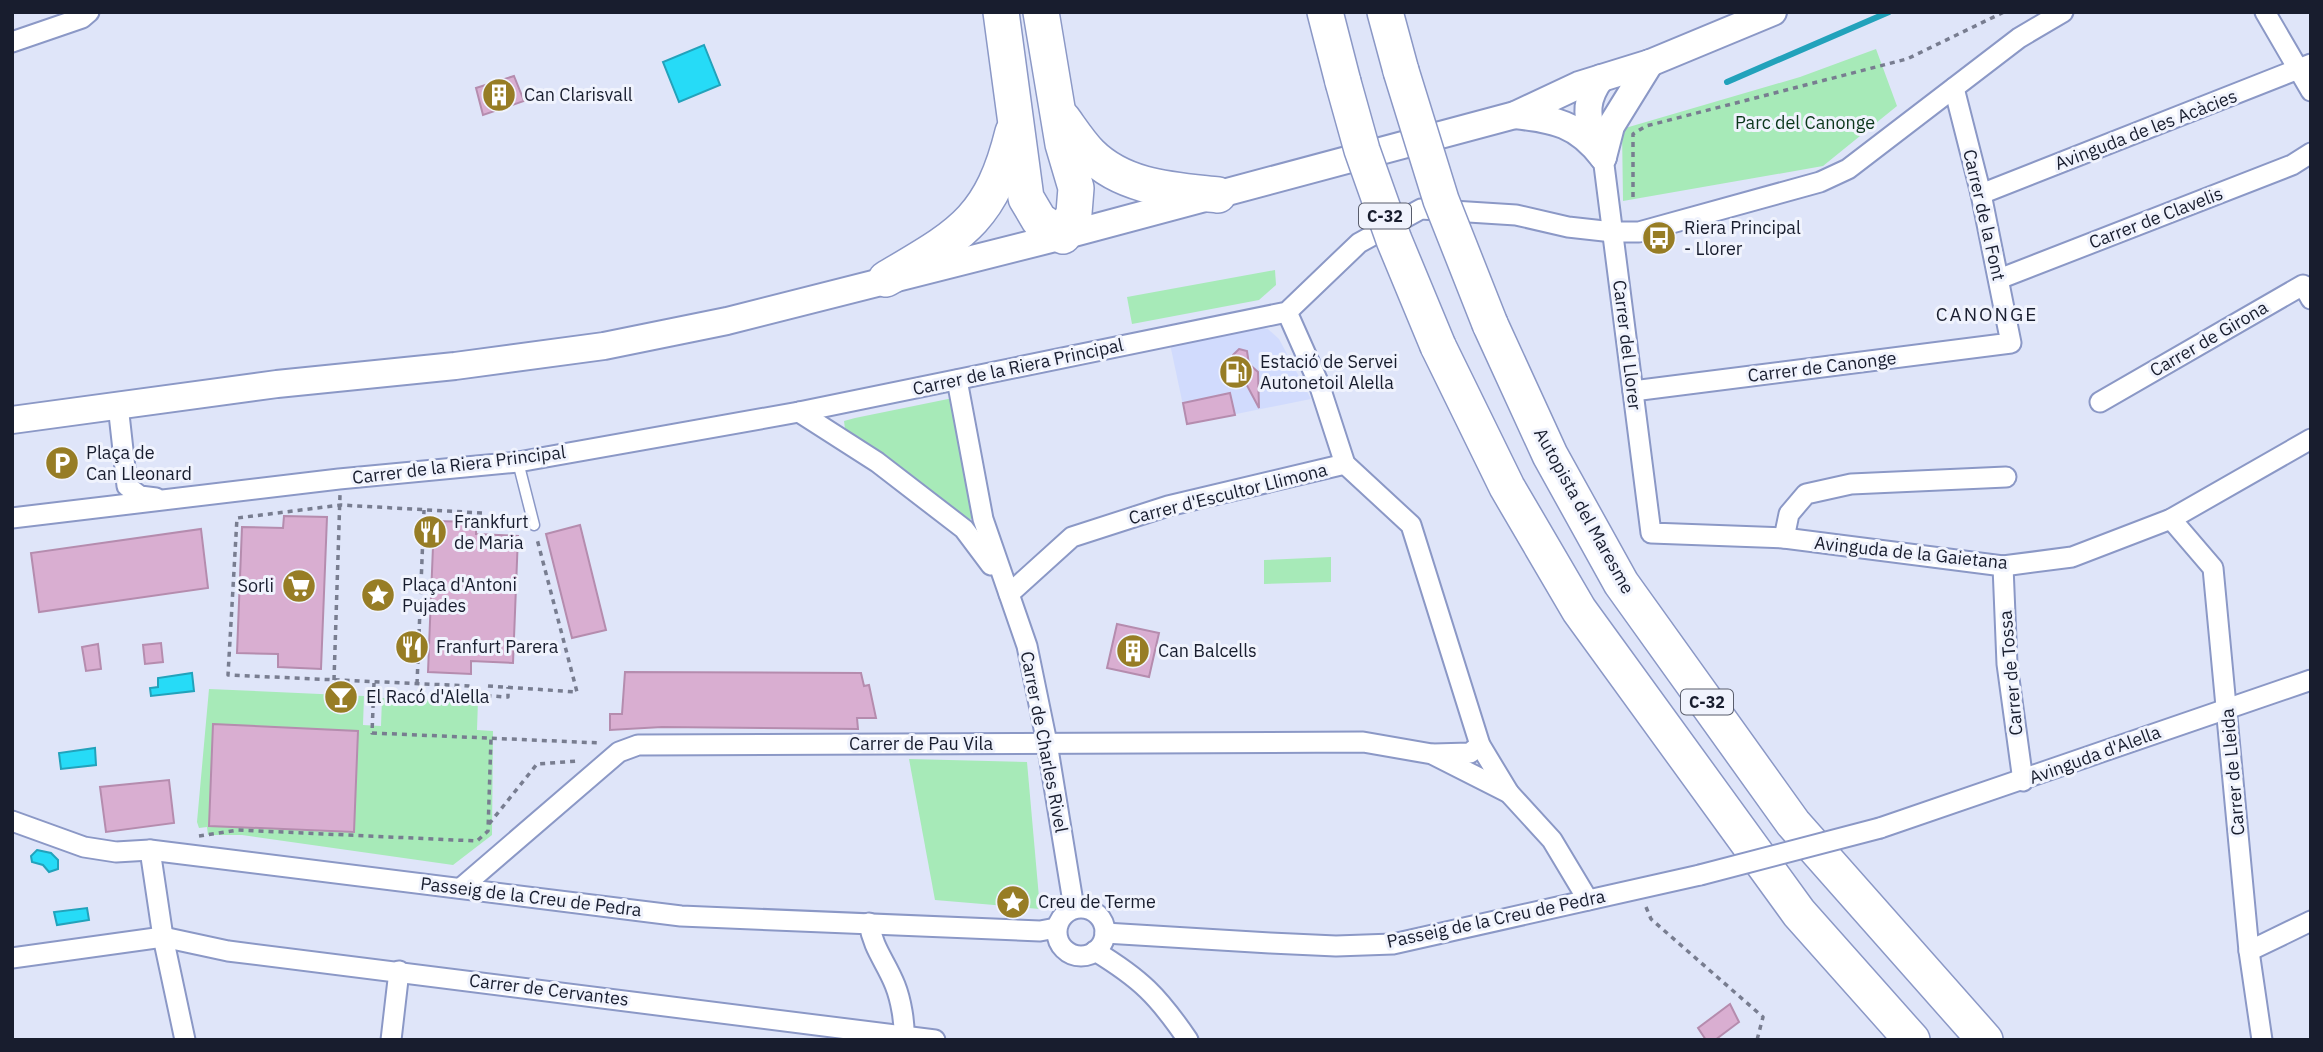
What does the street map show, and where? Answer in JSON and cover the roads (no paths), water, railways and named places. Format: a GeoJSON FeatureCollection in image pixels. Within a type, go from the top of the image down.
{"type":"FeatureCollection","features":[{"type":"Feature","properties":{"kind":"highway"},"geometry":{"type":"LineString","coordinates":[[1001,12],[1026,198],[1039,220],[1063,236],[1074,213],[1076,188],[1063,144],[1041,12]]}},
{"type":"Feature","properties":{"kind":"highway","name":"C-32"},"geometry":{"type":"LineString","coordinates":[[1325,12],[1362,150],[1394,240],[1438,346],[1507,487],[1579,610],[1799,913],[1912,1040]]}},
{"type":"Feature","properties":{"kind":"highway","name":"Autopista del Maresme"},"geometry":{"type":"LineString","coordinates":[[1385,12],[1441,200],[1490,324],[1550,455],[1621,583],[1793,822],[1986,1040]]}},
{"type":"Feature","properties":{"kind":"highway"},"geometry":{"type":"LineString","coordinates":[[1058,113],[1090,154],[1135,183],[1175,191],[1218,195]]}},
{"type":"Feature","properties":{"kind":"highway"},"geometry":{"type":"LineString","coordinates":[[886,279],[949,242],[970,224],[989,198],[1006,158],[1016,118]]}},
{"type":"Feature","properties":{"kind":"main road"},"geometry":{"type":"LineString","coordinates":[[12,420],[277,384],[455,366],[604,346],[727,321],[1063,236],[1515,115],[1773,12]]}},
{"type":"Feature","properties":{"kind":"main road"},"geometry":{"type":"LineString","coordinates":[[1602,142],[1650,63]]}},
{"type":"Feature","properties":{"kind":"main road"},"geometry":{"type":"LineString","coordinates":[[1591,85],[1608,104],[1602,142]]}},
{"type":"Feature","properties":{"kind":"main road"},"geometry":{"type":"LineString","coordinates":[[1515,115],[1540,118],[1571,127],[1602,142]]}},
{"type":"Feature","properties":{"kind":"street"},"geometry":{"type":"LineString","coordinates":[[12,42],[82,18],[89,12]]}},
{"type":"Feature","properties":{"kind":"street"},"geometry":{"type":"LineString","coordinates":[[1588,900],[1552,840],[1509,793],[1480,745],[1411,525],[1345,464],[1319,384],[1287,313],[1359,243],[1421,209],[1516,215],[1569,227],[1639,232],[1820,182],[1848,169],[2019,38],[2063,12]]}},
{"type":"Feature","properties":{"kind":"street"},"geometry":{"type":"LineString","coordinates":[[2265,12],[2304,67],[2311,91]]}},
{"type":"Feature","properties":{"kind":"street","name":"Avinguda de les Acàcies"},"geometry":{"type":"LineString","coordinates":[[1981,194],[2304,67]]}},
{"type":"Feature","properties":{"kind":"street","name":"Carrer de la Font"},"geometry":{"type":"LineString","coordinates":[[1954,88],[1981,194],[2011,343]]}},
{"type":"Feature","properties":{"kind":"street","name":"Carrer del Llorer"},"geometry":{"type":"LineString","coordinates":[[1602,142],[1651,533]]}},
{"type":"Feature","properties":{"kind":"street","name":"Carrer de Clavelis"},"geometry":{"type":"LineString","coordinates":[[1999,279],[2292,165],[2311,153]]}},
{"type":"Feature","properties":{"kind":"street","name":"Carrer de Girona"},"geometry":{"type":"LineString","coordinates":[[2100,402],[2303,285],[2311,299]]}},
{"type":"Feature","properties":{"kind":"street","name":"Carrer de la Riera Principal"},"geometry":{"type":"LineString","coordinates":[[12,518],[339,479],[518,462],[799,412],[1287,313]]}},
{"type":"Feature","properties":{"kind":"street","name":"Carrer de Canonge"},"geometry":{"type":"LineString","coordinates":[[1633,391],[2011,343]]}},
{"type":"Feature","properties":{"kind":"street","name":"Carrer de Charles Rivel"},"geometry":{"type":"LineString","coordinates":[[957,380],[983,519],[1027,646],[1047,743],[1074,908]]}},
{"type":"Feature","properties":{"kind":"street"},"geometry":{"type":"LineString","coordinates":[[118,405],[127,486],[140,496],[164,500]]}},
{"type":"Feature","properties":{"kind":"street","name":"Carrer de Charles Rivel"},"geometry":{"type":"LineString","coordinates":[[799,412],[877,462],[964,529],[1005,586]]}},
{"type":"Feature","properties":{"kind":"street","name":"Avinguda de la Gaietana"},"geometry":{"type":"LineString","coordinates":[[1651,533],[1784,538],[2003,566],[2072,557],[2171,519],[2311,439]]}},
{"type":"Feature","properties":{"kind":"street","name":"Carrer d'Escultor Llimona"},"geometry":{"type":"LineString","coordinates":[[1005,586],[1072,537],[1168,506],[1345,464]]}},
{"type":"Feature","properties":{"kind":"street"},"geometry":{"type":"LineString","coordinates":[[1784,538],[1789,514],[1805,495],[1851,484],[2006,477]]}},
{"type":"Feature","properties":{"kind":"street"},"geometry":{"type":"LineString","coordinates":[[96,507],[127,486]]}},
{"type":"Feature","properties":{"kind":"street"},"geometry":{"type":"LineString","coordinates":[[964,529],[983,519]]}},
{"type":"Feature","properties":{"kind":"street","name":"Carrer de Lleida"},"geometry":{"type":"LineString","coordinates":[[2171,519],[2213,568],[2249,951],[2262,1040]]}},
{"type":"Feature","properties":{"kind":"street","name":"Carrer de Tossa"},"geometry":{"type":"LineString","coordinates":[[2003,566],[2007,664],[2023,781]]}},
{"type":"Feature","properties":{"kind":"street","name":"Avinguda d'Alella"},"geometry":{"type":"LineString","coordinates":[[1880,828],[2311,680]]}},
{"type":"Feature","properties":{"kind":"street","name":"Carrer de Pau Vila"},"geometry":{"type":"LineString","coordinates":[[461,888],[619,752],[638,745],[1363,742],[1432,754],[1470,753],[1480,745]]}},
{"type":"Feature","properties":{"kind":"street","name":"Carrer de Pau Vila"},"geometry":{"type":"LineString","coordinates":[[1432,754],[1509,793]]}},
{"type":"Feature","properties":{"kind":"street","name":"Passeig de la Creu de Pedra"},"geometry":{"type":"LineString","coordinates":[[12,821],[84,847],[116,852],[150,850],[681,916],[1040,931],[1056,928]]}},
{"type":"Feature","properties":{"kind":"street","name":"Passeig de la Creu de Pedra"},"geometry":{"type":"LineString","coordinates":[[1105,933],[1336,946],[1393,944],[1700,875],[1880,828]]}},
{"type":"Feature","properties":{"kind":"street"},"geometry":{"type":"LineString","coordinates":[[150,850],[163,937],[186,1040]]}},
{"type":"Feature","properties":{"kind":"street"},"geometry":{"type":"LineString","coordinates":[[1074,908],[1090,909],[1097,913],[1105,933],[1103,942],[1095,951],[1079,956],[1067,953],[1056,936],[1060,918],[1074,908]]}},
{"type":"Feature","properties":{"kind":"street"},"geometry":{"type":"LineString","coordinates":[[2249,951],[2311,921]]}},
{"type":"Feature","properties":{"kind":"street"},"geometry":{"type":"LineString","coordinates":[[869,923],[872,940],[895,985],[905,1038]]}},
{"type":"Feature","properties":{"kind":"street"},"geometry":{"type":"LineString","coordinates":[[12,958],[163,937]]}},
{"type":"Feature","properties":{"kind":"street","name":"Carrer de Cervantes"},"geometry":{"type":"LineString","coordinates":[[163,937],[228,951],[935,1040]]}},
{"type":"Feature","properties":{"kind":"street"},"geometry":{"type":"LineString","coordinates":[[1095,951],[1132,974],[1160,1000],[1188,1040]]}},
{"type":"Feature","properties":{"kind":"street"},"geometry":{"type":"LineString","coordinates":[[391,1040],[399,971]]}},
{"type":"Feature","properties":{"kind":"lane"},"geometry":{"type":"LineString","coordinates":[[518,462],[534,525]]}},
{"type":"Feature","properties":{"kind":"water"},"geometry":{"type":"Polygon","coordinates":[[[704,45],[720,85],[679,102],[663,62],[704,45]]]}},
{"type":"Feature","properties":{"kind":"water"},"geometry":{"type":"Polygon","coordinates":[[[192,673],[194,691],[151,696],[150,688],[158,687],[158,678],[192,673]]]}},
{"type":"Feature","properties":{"kind":"water"},"geometry":{"type":"Polygon","coordinates":[[[95,748],[96,765],[61,769],[59,753],[95,748]]]}},
{"type":"Feature","properties":{"kind":"water"},"geometry":{"type":"Polygon","coordinates":[[[37,850],[51,853],[58,860],[58,869],[49,872],[43,865],[32,862],[31,856],[37,850]]]}},
{"type":"Feature","properties":{"kind":"water"},"geometry":{"type":"Polygon","coordinates":[[[87,908],[89,920],[57,925],[54,912],[87,908]]]}},
{"type":"Feature","properties":{"kind":"waterway"},"geometry":{"type":"LineString","coordinates":[[1727,82],[1889,12]]}},
{"type":"Feature","properties":{"kind":"place","name":"Can Clarisvall"},"geometry":{"type":"Point","coordinates":[499,95]}},
{"type":"Feature","properties":{"kind":"place","name":"Riera Principal - Llorer"},"geometry":{"type":"Point","coordinates":[1659,238]}},
{"type":"Feature","properties":{"kind":"place","name":"Estació de Servei Autonetoil Alella"},"geometry":{"type":"Point","coordinates":[1236,372]}},
{"type":"Feature","properties":{"kind":"place","name":"Plaça de Can Lleonard"},"geometry":{"type":"Point","coordinates":[62,463]}},
{"type":"Feature","properties":{"kind":"place","name":"Frankfurt de Maria"},"geometry":{"type":"Point","coordinates":[430,532]}},
{"type":"Feature","properties":{"kind":"place","name":"Sorli"},"geometry":{"type":"Point","coordinates":[299,586]}},
{"type":"Feature","properties":{"kind":"place","name":"Plaça d'Antoni Pujades"},"geometry":{"type":"Point","coordinates":[378,595]}},
{"type":"Feature","properties":{"kind":"place","name":"Franfurt Parera"},"geometry":{"type":"Point","coordinates":[412,647]}},
{"type":"Feature","properties":{"kind":"place","name":"Can Balcells"},"geometry":{"type":"Point","coordinates":[1133,651]}},
{"type":"Feature","properties":{"kind":"place","name":"El Racó d'Alella"},"geometry":{"type":"Point","coordinates":[341,697]}},
{"type":"Feature","properties":{"kind":"place","name":"Creu de Terme"},"geometry":{"type":"Point","coordinates":[1013,902]}},
{"type":"Feature","properties":{"kind":"district","name":"CANONGE"},"geometry":{"type":"Point","coordinates":[1987,314]}},
{"type":"Feature","properties":{"kind":"park label","name":"Parc del Canonge"},"geometry":{"type":"Point","coordinates":[1805,123]}}]}
